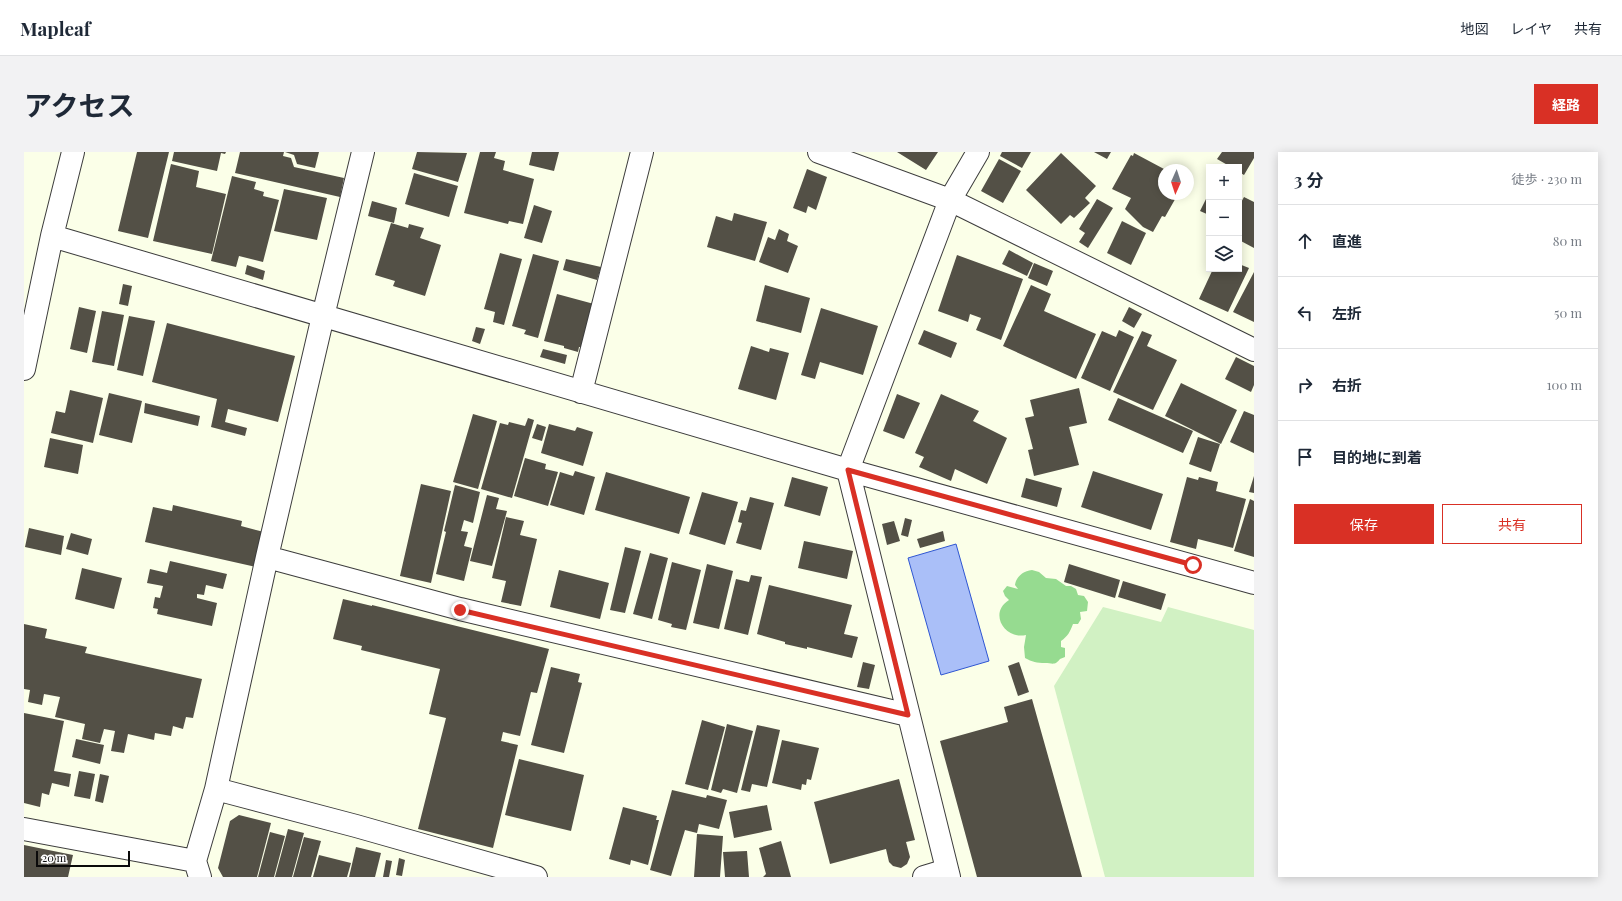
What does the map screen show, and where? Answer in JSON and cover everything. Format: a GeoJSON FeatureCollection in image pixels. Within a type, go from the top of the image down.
{"type":"FeatureCollection","features":[{"type":"Feature","properties":{"kind":"street"},"geometry":{"type":"LineString","coordinates":[[24,369],[29,323],[73,152]]}},
{"type":"Feature","properties":{"kind":"street"},"geometry":{"type":"LineString","coordinates":[[24,829],[197,869],[267,557],[363,152]]}},
{"type":"Feature","properties":{"kind":"street"},"geometry":{"type":"LineString","coordinates":[[581,392],[642,152]]}},
{"type":"Feature","properties":{"kind":"street"},"geometry":{"type":"LineString","coordinates":[[819,152],[950,200],[1254,350]]}},
{"type":"Feature","properties":{"kind":"street"},"geometry":{"type":"LineString","coordinates":[[924,877],[948,874],[848,470],[950,200],[978,152]]}},
{"type":"Feature","properties":{"kind":"street"},"geometry":{"type":"LineString","coordinates":[[52,236],[848,470],[1254,583]]}},
{"type":"Feature","properties":{"kind":"street"},"geometry":{"type":"LineString","coordinates":[[267,557],[460,610],[908,715]]}},
{"type":"Feature","properties":{"kind":"street"},"geometry":{"type":"LineString","coordinates":[[216,789],[348,824],[536,877]]}},
{"type":"Feature","properties":{"kind":"green space"},"geometry":{"type":"Polygon","coordinates":[[[1032,570],[1039,572],[1046,578],[1056,579],[1066,586],[1071,586],[1076,589],[1078,595],[1084,596],[1088,602],[1087,611],[1080,612],[1081,619],[1078,624],[1073,624],[1068,634],[1061,641],[1061,647],[1065,648],[1065,657],[1052,664],[1037,662],[1025,658],[1024,647],[1026,635],[1018,635],[1006,630],[1000,618],[1000,612],[1003,605],[1009,600],[1003,591],[1007,586],[1018,589],[1015,585],[1018,577],[1023,573],[1032,570]]]}},
{"type":"Feature","properties":{"kind":"green space"},"geometry":{"type":"Polygon","coordinates":[[[1103,607],[1161,622],[1168,607],[1254,630],[1254,877],[1105,877],[1054,686],[1103,607]]]}},
{"type":"Feature","properties":{"kind":"water"},"geometry":{"type":"Polygon","coordinates":[[[956,544],[989,661],[941,675],[908,558],[956,544]]]}},
{"type":"Feature","properties":{"kind":"building"},"geometry":{"type":"Polygon","coordinates":[[[137,152],[169,152],[148,238],[118,231],[137,152]]]}},
{"type":"Feature","properties":{"kind":"building"},"geometry":{"type":"Polygon","coordinates":[[[174,152],[226,152],[225,154],[221,153],[217,171],[172,161],[174,152]]]}},
{"type":"Feature","properties":{"kind":"building"},"geometry":{"type":"Polygon","coordinates":[[[240,152],[284,152],[283,156],[291,158],[294,167],[344,178],[340,197],[235,173],[240,152]]]}},
{"type":"Feature","properties":{"kind":"building"},"geometry":{"type":"Polygon","coordinates":[[[285,152],[319,152],[315,168],[297,164],[294,155],[285,152]]]}},
{"type":"Feature","properties":{"kind":"building"},"geometry":{"type":"Polygon","coordinates":[[[417,152],[467,153],[458,182],[412,169],[417,152]]]}},
{"type":"Feature","properties":{"kind":"building"},"geometry":{"type":"Polygon","coordinates":[[[480,152],[496,152],[494,158],[505,161],[503,170],[534,179],[523,224],[509,221],[508,224],[464,213],[480,152]]]}},
{"type":"Feature","properties":{"kind":"building"},"geometry":{"type":"Polygon","coordinates":[[[532,152],[559,152],[554,171],[529,165],[532,152]]]}},
{"type":"Feature","properties":{"kind":"building"},"geometry":{"type":"Polygon","coordinates":[[[897,152],[938,152],[926,170],[897,152]]]}},
{"type":"Feature","properties":{"kind":"building"},"geometry":{"type":"Polygon","coordinates":[[[1002,152],[1031,152],[1022,168],[1000,156],[1002,152]]]}},
{"type":"Feature","properties":{"kind":"building"},"geometry":{"type":"Polygon","coordinates":[[[1094,152],[1111,152],[1107,159],[1094,152]]]}},
{"type":"Feature","properties":{"kind":"building"},"geometry":{"type":"Polygon","coordinates":[[[1222,152],[1254,152],[1254,158],[1244,175],[1242,174],[1242,164],[1226,164],[1217,159],[1222,152]]]}},
{"type":"Feature","properties":{"kind":"building"},"geometry":{"type":"Polygon","coordinates":[[[1061,153],[1096,186],[1085,198],[1090,203],[1074,218],[1070,215],[1061,224],[1026,190],[1061,153]]]}},
{"type":"Feature","properties":{"kind":"building"},"geometry":{"type":"Polygon","coordinates":[[[1134,153],[1158,166],[1158,200],[1175,200],[1165,217],[1162,216],[1153,232],[1143,227],[1125,209],[1131,198],[1112,189],[1131,155],[1133,156],[1134,153]]]}},
{"type":"Feature","properties":{"kind":"building"},"geometry":{"type":"Polygon","coordinates":[[[999,159],[1021,171],[1003,203],[981,191],[999,159]]]}},
{"type":"Feature","properties":{"kind":"building"},"geometry":{"type":"Polygon","coordinates":[[[171,164],[199,171],[196,187],[226,194],[212,254],[153,241],[171,164]]]}},
{"type":"Feature","properties":{"kind":"building"},"geometry":{"type":"Polygon","coordinates":[[[807,169],[827,177],[816,210],[808,206],[806,213],[793,208],[807,169]]]}},
{"type":"Feature","properties":{"kind":"building"},"geometry":{"type":"Polygon","coordinates":[[[414,173],[458,186],[449,217],[405,204],[414,173]]]}},
{"type":"Feature","properties":{"kind":"building"},"geometry":{"type":"Polygon","coordinates":[[[232,176],[256,182],[254,189],[264,192],[263,196],[279,200],[263,262],[239,256],[236,267],[211,261],[232,176]]]}},
{"type":"Feature","properties":{"kind":"building"},"geometry":{"type":"Polygon","coordinates":[[[284,189],[327,198],[317,240],[274,231],[284,189]]]}},
{"type":"Feature","properties":{"kind":"building"},"geometry":{"type":"Polygon","coordinates":[[[1244,197],[1254,202],[1254,248],[1242,242],[1242,201],[1244,197]]]}},
{"type":"Feature","properties":{"kind":"building"},"geometry":{"type":"Polygon","coordinates":[[[1097,199],[1113,208],[1088,248],[1079,242],[1085,233],[1079,229],[1097,199]]]}},
{"type":"Feature","properties":{"kind":"building"},"geometry":{"type":"Polygon","coordinates":[[[1206,199],[1206,214],[1200,211],[1206,199]]]}},
{"type":"Feature","properties":{"kind":"building"},"geometry":{"type":"Polygon","coordinates":[[[372,201],[397,208],[394,223],[368,216],[372,201]]]}},
{"type":"Feature","properties":{"kind":"building"},"geometry":{"type":"Polygon","coordinates":[[[534,205],[552,211],[542,243],[524,238],[534,205]]]}},
{"type":"Feature","properties":{"kind":"building"},"geometry":{"type":"Polygon","coordinates":[[[734,213],[767,222],[755,261],[707,247],[716,216],[732,221],[734,213]]]}},
{"type":"Feature","properties":{"kind":"building"},"geometry":{"type":"Polygon","coordinates":[[[1122,221],[1146,233],[1131,265],[1107,253],[1122,221]]]}},
{"type":"Feature","properties":{"kind":"building"},"geometry":{"type":"Polygon","coordinates":[[[391,223],[408,228],[409,224],[424,228],[420,238],[441,245],[425,296],[393,286],[395,281],[375,275],[391,223]]]}},
{"type":"Feature","properties":{"kind":"building"},"geometry":{"type":"Polygon","coordinates":[[[779,229],[789,234],[787,241],[798,246],[788,273],[759,262],[768,237],[775,240],[779,229]]]}},
{"type":"Feature","properties":{"kind":"building"},"geometry":{"type":"Polygon","coordinates":[[[1009,250],[1033,263],[1027,276],[1002,264],[1009,250]]]}},
{"type":"Feature","properties":{"kind":"building"},"geometry":{"type":"Polygon","coordinates":[[[500,253],[522,259],[504,325],[493,322],[495,312],[484,309],[500,253]]]}},
{"type":"Feature","properties":{"kind":"building"},"geometry":{"type":"Polygon","coordinates":[[[533,254],[559,261],[538,338],[524,334],[526,330],[512,326],[533,254]]]}},
{"type":"Feature","properties":{"kind":"building"},"geometry":{"type":"Polygon","coordinates":[[[957,255],[1023,279],[1001,340],[976,330],[981,318],[970,314],[968,322],[938,311],[957,255]]]}},
{"type":"Feature","properties":{"kind":"building"},"geometry":{"type":"Polygon","coordinates":[[[566,259],[601,267],[597,280],[563,270],[566,259]]]}},
{"type":"Feature","properties":{"kind":"building"},"geometry":{"type":"Polygon","coordinates":[[[1034,263],[1053,271],[1047,286],[1028,278],[1034,263]]]}},
{"type":"Feature","properties":{"kind":"building"},"geometry":{"type":"Polygon","coordinates":[[[247,265],[265,271],[263,280],[245,274],[247,265]]]}},
{"type":"Feature","properties":{"kind":"building"},"geometry":{"type":"Polygon","coordinates":[[[1242,265],[1249,268],[1228,312],[1199,299],[1212,272],[1242,272],[1242,265]]]}},
{"type":"Feature","properties":{"kind":"building"},"geometry":{"type":"Polygon","coordinates":[[[1254,272],[1254,322],[1233,312],[1254,272]]]}},
{"type":"Feature","properties":{"kind":"building"},"geometry":{"type":"Polygon","coordinates":[[[123,284],[132,286],[128,306],[119,304],[123,284]]]}},
{"type":"Feature","properties":{"kind":"building"},"geometry":{"type":"Polygon","coordinates":[[[765,285],[810,298],[801,333],[756,321],[765,285]]]}},
{"type":"Feature","properties":{"kind":"building"},"geometry":{"type":"Polygon","coordinates":[[[1031,285],[1051,294],[1044,311],[1096,334],[1076,379],[1003,346],[1031,285]]]}},
{"type":"Feature","properties":{"kind":"building"},"geometry":{"type":"Polygon","coordinates":[[[557,294],[594,304],[583,347],[579,347],[578,352],[564,348],[564,346],[544,341],[557,294]]]}},
{"type":"Feature","properties":{"kind":"building"},"geometry":{"type":"Polygon","coordinates":[[[79,307],[96,311],[87,353],[70,349],[79,307]]]}},
{"type":"Feature","properties":{"kind":"building"},"geometry":{"type":"Polygon","coordinates":[[[1129,307],[1142,314],[1134,328],[1122,321],[1129,307]]]}},
{"type":"Feature","properties":{"kind":"building"},"geometry":{"type":"Polygon","coordinates":[[[821,308],[878,326],[863,375],[820,362],[815,379],[801,375],[821,308]]]}},
{"type":"Feature","properties":{"kind":"building"},"geometry":{"type":"Polygon","coordinates":[[[102,311],[124,315],[114,366],[92,362],[102,311]]]}},
{"type":"Feature","properties":{"kind":"building"},"geometry":{"type":"Polygon","coordinates":[[[129,316],[155,321],[143,376],[117,370],[129,316]]]}},
{"type":"Feature","properties":{"kind":"building"},"geometry":{"type":"Polygon","coordinates":[[[167,323],[295,356],[278,422],[228,409],[225,422],[247,428],[245,436],[211,427],[217,399],[152,382],[167,323]]]}},
{"type":"Feature","properties":{"kind":"building"},"geometry":{"type":"Polygon","coordinates":[[[476,327],[485,329],[480,344],[472,341],[476,327]]]}},
{"type":"Feature","properties":{"kind":"building"},"geometry":{"type":"Polygon","coordinates":[[[924,330],[957,343],[951,358],[918,344],[924,330]]]}},
{"type":"Feature","properties":{"kind":"building"},"geometry":{"type":"Polygon","coordinates":[[[1119,330],[1134,337],[1110,391],[1081,378],[1102,331],[1116,337],[1119,330]]]}},
{"type":"Feature","properties":{"kind":"building"},"geometry":{"type":"Polygon","coordinates":[[[1142,331],[1152,335],[1147,346],[1177,360],[1153,410],[1113,392],[1142,331]]]}},
{"type":"Feature","properties":{"kind":"building"},"geometry":{"type":"Polygon","coordinates":[[[751,346],[769,352],[770,348],[789,353],[776,400],[738,389],[751,346]]]}},
{"type":"Feature","properties":{"kind":"building"},"geometry":{"type":"Polygon","coordinates":[[[543,349],[567,355],[565,364],[540,357],[543,349]]]}},
{"type":"Feature","properties":{"kind":"building"},"geometry":{"type":"Polygon","coordinates":[[[1236,357],[1254,366],[1254,385],[1251,392],[1225,379],[1236,357]]]}},
{"type":"Feature","properties":{"kind":"building"},"geometry":{"type":"Polygon","coordinates":[[[1181,383],[1237,410],[1221,444],[1165,416],[1181,383]]]}},
{"type":"Feature","properties":{"kind":"building"},"geometry":{"type":"Polygon","coordinates":[[[1079,388],[1087,423],[1069,427],[1079,465],[1034,476],[1028,450],[1033,449],[1025,418],[1034,416],[1030,400],[1079,388]]]}},
{"type":"Feature","properties":{"kind":"building"},"geometry":{"type":"Polygon","coordinates":[[[70,390],[103,398],[93,443],[51,433],[56,411],[65,413],[70,390]]]}},
{"type":"Feature","properties":{"kind":"building"},"geometry":{"type":"Polygon","coordinates":[[[109,393],[142,401],[132,443],[99,435],[109,393]]]}},
{"type":"Feature","properties":{"kind":"building"},"geometry":{"type":"Polygon","coordinates":[[[897,394],[920,403],[904,439],[883,431],[897,394]]]}},
{"type":"Feature","properties":{"kind":"building"},"geometry":{"type":"Polygon","coordinates":[[[941,394],[979,411],[973,421],[1007,438],[987,484],[955,469],[951,481],[919,467],[924,457],[915,453],[941,394]]]}},
{"type":"Feature","properties":{"kind":"building"},"geometry":{"type":"Polygon","coordinates":[[[1118,398],[1193,431],[1183,453],[1108,420],[1118,398]]]}},
{"type":"Feature","properties":{"kind":"building"},"geometry":{"type":"Polygon","coordinates":[[[145,403],[200,416],[198,426],[144,413],[145,403]]]}},
{"type":"Feature","properties":{"kind":"building"},"geometry":{"type":"Polygon","coordinates":[[[1244,411],[1254,415],[1254,453],[1230,442],[1244,411]]]}},
{"type":"Feature","properties":{"kind":"building"},"geometry":{"type":"Polygon","coordinates":[[[473,414],[497,421],[478,489],[453,482],[473,414]]]}},
{"type":"Feature","properties":{"kind":"building"},"geometry":{"type":"Polygon","coordinates":[[[528,418],[534,420],[512,498],[481,489],[500,423],[508,425],[509,422],[525,426],[528,418]]]}},
{"type":"Feature","properties":{"kind":"building"},"geometry":{"type":"Polygon","coordinates":[[[537,424],[546,427],[542,441],[532,438],[537,424]]]}},
{"type":"Feature","properties":{"kind":"building"},"geometry":{"type":"Polygon","coordinates":[[[549,424],[575,431],[577,427],[593,432],[583,466],[541,453],[549,424]]]}},
{"type":"Feature","properties":{"kind":"building"},"geometry":{"type":"Polygon","coordinates":[[[1198,437],[1220,444],[1211,472],[1189,464],[1198,437]]]}},
{"type":"Feature","properties":{"kind":"building"},"geometry":{"type":"Polygon","coordinates":[[[50,438],[83,445],[78,474],[44,467],[50,438]]]}},
{"type":"Feature","properties":{"kind":"building"},"geometry":{"type":"Polygon","coordinates":[[[525,458],[546,464],[545,469],[558,472],[548,506],[514,496],[525,458]]]}},
{"type":"Feature","properties":{"kind":"building"},"geometry":{"type":"Polygon","coordinates":[[[575,471],[595,477],[584,515],[550,505],[560,472],[573,476],[575,471]]]}},
{"type":"Feature","properties":{"kind":"building"},"geometry":{"type":"Polygon","coordinates":[[[1093,471],[1163,494],[1151,530],[1081,507],[1093,471]]]}},
{"type":"Feature","properties":{"kind":"building"},"geometry":{"type":"Polygon","coordinates":[[[606,472],[690,497],[679,534],[595,510],[606,472]]]}},
{"type":"Feature","properties":{"kind":"building"},"geometry":{"type":"Polygon","coordinates":[[[1254,476],[1254,493],[1249,492],[1254,476]]]}},
{"type":"Feature","properties":{"kind":"building"},"geometry":{"type":"Polygon","coordinates":[[[792,477],[828,487],[820,516],[784,506],[792,477]]]}},
{"type":"Feature","properties":{"kind":"building"},"geometry":{"type":"Polygon","coordinates":[[[1187,477],[1198,480],[1199,477],[1218,482],[1216,491],[1246,499],[1233,548],[1198,539],[1196,549],[1170,542],[1187,477]]]}},
{"type":"Feature","properties":{"kind":"building"},"geometry":{"type":"Polygon","coordinates":[[[1026,478],[1062,488],[1057,507],[1021,497],[1026,478]]]}},
{"type":"Feature","properties":{"kind":"building"},"geometry":{"type":"Polygon","coordinates":[[[421,484],[451,491],[431,583],[400,576],[421,484]]]}},
{"type":"Feature","properties":{"kind":"building"},"geometry":{"type":"Polygon","coordinates":[[[455,485],[480,492],[473,523],[464,520],[461,531],[468,532],[464,546],[472,548],[464,581],[436,574],[455,485]]]}},
{"type":"Feature","properties":{"kind":"building"},"geometry":{"type":"Polygon","coordinates":[[[702,492],[738,502],[725,545],[689,534],[702,492]]]}},
{"type":"Feature","properties":{"kind":"building"},"geometry":{"type":"Polygon","coordinates":[[[487,495],[499,498],[496,509],[507,511],[492,566],[470,561],[487,495]]]}},
{"type":"Feature","properties":{"kind":"building"},"geometry":{"type":"Polygon","coordinates":[[[750,497],[774,503],[761,550],[736,543],[742,523],[738,522],[741,510],[746,511],[750,497]]]}},
{"type":"Feature","properties":{"kind":"building"},"geometry":{"type":"Polygon","coordinates":[[[1250,499],[1254,501],[1254,557],[1234,551],[1250,499]]]}},
{"type":"Feature","properties":{"kind":"building"},"geometry":{"type":"Polygon","coordinates":[[[173,505],[242,521],[241,526],[264,532],[256,567],[145,542],[153,507],[172,511],[173,505]]]}},
{"type":"Feature","properties":{"kind":"building"},"geometry":{"type":"Polygon","coordinates":[[[506,517],[524,521],[520,535],[537,539],[521,606],[501,602],[506,581],[492,578],[506,517]]]}},
{"type":"Feature","properties":{"kind":"building"},"geometry":{"type":"Polygon","coordinates":[[[905,518],[912,520],[908,537],[901,535],[905,518]]]}},
{"type":"Feature","properties":{"kind":"building"},"geometry":{"type":"Polygon","coordinates":[[[894,521],[900,541],[887,545],[882,524],[894,521]]]}},
{"type":"Feature","properties":{"kind":"building"},"geometry":{"type":"Polygon","coordinates":[[[29,528],[64,536],[61,555],[25,547],[29,528]]]}},
{"type":"Feature","properties":{"kind":"building"},"geometry":{"type":"Polygon","coordinates":[[[943,531],[945,541],[920,548],[917,539],[943,531]]]}},
{"type":"Feature","properties":{"kind":"building"},"geometry":{"type":"Polygon","coordinates":[[[71,533],[92,539],[88,555],[66,549],[71,533]]]}},
{"type":"Feature","properties":{"kind":"building"},"geometry":{"type":"Polygon","coordinates":[[[804,541],[853,551],[847,579],[798,568],[804,541]]]}},
{"type":"Feature","properties":{"kind":"building"},"geometry":{"type":"Polygon","coordinates":[[[625,547],[641,551],[625,613],[610,610],[625,547]]]}},
{"type":"Feature","properties":{"kind":"building"},"geometry":{"type":"Polygon","coordinates":[[[650,553],[668,558],[652,619],[633,614],[650,553]]]}},
{"type":"Feature","properties":{"kind":"building"},"geometry":{"type":"Polygon","coordinates":[[[170,561],[227,574],[223,589],[206,585],[204,595],[197,594],[197,598],[217,603],[212,626],[157,614],[158,609],[153,608],[155,597],[160,598],[163,586],[147,583],[150,569],[167,573],[170,561]]]}},
{"type":"Feature","properties":{"kind":"building"},"geometry":{"type":"Polygon","coordinates":[[[672,562],[701,570],[686,630],[671,627],[672,624],[658,620],[672,562]]]}},
{"type":"Feature","properties":{"kind":"building"},"geometry":{"type":"Polygon","coordinates":[[[707,564],[733,571],[719,629],[693,623],[707,564]]]}},
{"type":"Feature","properties":{"kind":"building"},"geometry":{"type":"Polygon","coordinates":[[[1069,564],[1120,580],[1115,598],[1064,582],[1069,564]]]}},
{"type":"Feature","properties":{"kind":"building"},"geometry":{"type":"Polygon","coordinates":[[[82,568],[122,578],[114,609],[75,599],[82,568]]]}},
{"type":"Feature","properties":{"kind":"building"},"geometry":{"type":"Polygon","coordinates":[[[559,570],[609,583],[600,619],[550,607],[559,570]]]}},
{"type":"Feature","properties":{"kind":"building"},"geometry":{"type":"Polygon","coordinates":[[[751,575],[762,577],[748,635],[724,629],[736,579],[749,582],[751,575]]]}},
{"type":"Feature","properties":{"kind":"building"},"geometry":{"type":"Polygon","coordinates":[[[1123,581],[1166,594],[1161,610],[1118,597],[1123,581]]]}},
{"type":"Feature","properties":{"kind":"building"},"geometry":{"type":"Polygon","coordinates":[[[769,585],[852,605],[844,634],[858,637],[852,658],[807,647],[807,649],[785,644],[785,642],[757,634],[769,585]]]}},
{"type":"Feature","properties":{"kind":"building"},"geometry":{"type":"Polygon","coordinates":[[[343,599],[549,649],[537,693],[531,692],[520,736],[503,732],[501,741],[518,745],[493,848],[418,829],[446,718],[429,714],[440,669],[361,650],[362,646],[333,639],[343,599]]]}},
{"type":"Feature","properties":{"kind":"building"},"geometry":{"type":"Polygon","coordinates":[[[24,624],[47,629],[45,638],[87,647],[85,653],[202,679],[193,718],[186,717],[183,729],[173,726],[171,736],[155,733],[154,740],[128,734],[124,753],[111,751],[115,731],[104,729],[100,743],[82,739],[85,724],[55,717],[60,697],[44,694],[42,705],[28,702],[30,690],[24,689],[24,624]]]}},
{"type":"Feature","properties":{"kind":"building"},"geometry":{"type":"Polygon","coordinates":[[[863,662],[875,665],[869,689],[857,687],[863,662]]]}},
{"type":"Feature","properties":{"kind":"building"},"geometry":{"type":"Polygon","coordinates":[[[1019,662],[1029,692],[1018,696],[1008,666],[1019,662]]]}},
{"type":"Feature","properties":{"kind":"building"},"geometry":{"type":"Polygon","coordinates":[[[551,667],[580,674],[578,682],[582,683],[564,753],[531,745],[551,667]]]}},
{"type":"Feature","properties":{"kind":"building"},"geometry":{"type":"Polygon","coordinates":[[[1032,699],[1082,877],[977,877],[940,741],[1008,722],[1004,707],[1032,699]]]}},
{"type":"Feature","properties":{"kind":"building"},"geometry":{"type":"Polygon","coordinates":[[[24,713],[64,721],[54,771],[71,774],[69,787],[52,783],[49,795],[42,793],[40,807],[24,803],[24,713]]]}},
{"type":"Feature","properties":{"kind":"building"},"geometry":{"type":"Polygon","coordinates":[[[702,720],[725,727],[708,790],[685,784],[702,720]]]}},
{"type":"Feature","properties":{"kind":"building"},"geometry":{"type":"Polygon","coordinates":[[[727,724],[753,731],[737,793],[723,789],[721,793],[711,790],[727,724]]]}},
{"type":"Feature","properties":{"kind":"building"},"geometry":{"type":"Polygon","coordinates":[[[757,725],[780,730],[767,787],[752,784],[750,792],[741,790],[757,725]]]}},
{"type":"Feature","properties":{"kind":"building"},"geometry":{"type":"Polygon","coordinates":[[[76,739],[104,745],[100,764],[72,757],[76,739]]]}},
{"type":"Feature","properties":{"kind":"building"},"geometry":{"type":"Polygon","coordinates":[[[782,740],[819,748],[811,780],[807,779],[806,785],[802,784],[801,790],[772,783],[782,740]]]}},
{"type":"Feature","properties":{"kind":"building"},"geometry":{"type":"Polygon","coordinates":[[[519,759],[584,775],[571,831],[505,815],[519,759]]]}},
{"type":"Feature","properties":{"kind":"building"},"geometry":{"type":"Polygon","coordinates":[[[79,771],[95,774],[90,799],[74,796],[79,771]]]}},
{"type":"Feature","properties":{"kind":"building"},"geometry":{"type":"Polygon","coordinates":[[[100,774],[109,776],[103,803],[95,801],[100,774]]]}},
{"type":"Feature","properties":{"kind":"building"},"geometry":{"type":"Polygon","coordinates":[[[899,779],[915,840],[906,842],[910,857],[907,864],[901,868],[893,866],[889,862],[886,849],[830,864],[814,802],[899,779]]]}},
{"type":"Feature","properties":{"kind":"building"},"geometry":{"type":"Polygon","coordinates":[[[672,790],[706,798],[707,795],[727,800],[719,829],[699,824],[697,833],[685,830],[671,876],[650,870],[672,790]]]}},
{"type":"Feature","properties":{"kind":"building"},"geometry":{"type":"Polygon","coordinates":[[[767,805],[772,830],[734,838],[729,812],[767,805]]]}},
{"type":"Feature","properties":{"kind":"building"},"geometry":{"type":"Polygon","coordinates":[[[623,807],[657,816],[656,820],[659,820],[648,865],[631,860],[630,865],[609,859],[623,807]]]}},
{"type":"Feature","properties":{"kind":"building"},"geometry":{"type":"Polygon","coordinates":[[[239,815],[271,823],[257,877],[223,877],[218,868],[230,821],[239,815]]]}},
{"type":"Feature","properties":{"kind":"building"},"geometry":{"type":"Polygon","coordinates":[[[288,829],[304,833],[292,877],[275,877],[288,829]]]}},
{"type":"Feature","properties":{"kind":"building"},"geometry":{"type":"Polygon","coordinates":[[[270,832],[285,836],[274,877],[258,877],[270,832]]]}},
{"type":"Feature","properties":{"kind":"building"},"geometry":{"type":"Polygon","coordinates":[[[697,834],[723,836],[720,877],[694,877],[697,834]]]}},
{"type":"Feature","properties":{"kind":"building"},"geometry":{"type":"Polygon","coordinates":[[[304,837],[321,841],[311,877],[293,877],[304,837]]]}},
{"type":"Feature","properties":{"kind":"building"},"geometry":{"type":"Polygon","coordinates":[[[781,841],[791,877],[763,877],[766,874],[759,848],[781,841]]]}},
{"type":"Feature","properties":{"kind":"building"},"geometry":{"type":"Polygon","coordinates":[[[24,845],[73,855],[68,877],[24,877],[24,845]]]}},
{"type":"Feature","properties":{"kind":"building"},"geometry":{"type":"Polygon","coordinates":[[[356,847],[381,853],[375,877],[349,877],[356,847]]]}},
{"type":"Feature","properties":{"kind":"building"},"geometry":{"type":"Polygon","coordinates":[[[747,851],[749,877],[725,877],[723,852],[747,851]]]}},
{"type":"Feature","properties":{"kind":"building"},"geometry":{"type":"Polygon","coordinates":[[[319,855],[351,863],[347,877],[313,877],[319,855]]]}},
{"type":"Feature","properties":{"kind":"building"},"geometry":{"type":"Polygon","coordinates":[[[399,858],[405,860],[402,876],[396,875],[399,858]]]}},
{"type":"Feature","properties":{"kind":"building"},"geometry":{"type":"Polygon","coordinates":[[[386,860],[392,861],[389,877],[383,877],[386,860]]]}},
{"type":"Feature","properties":{"kind":"route"},"geometry":{"type":"LineString","coordinates":[[460,610],[908,715],[848,470],[1193,565]]}}]}
